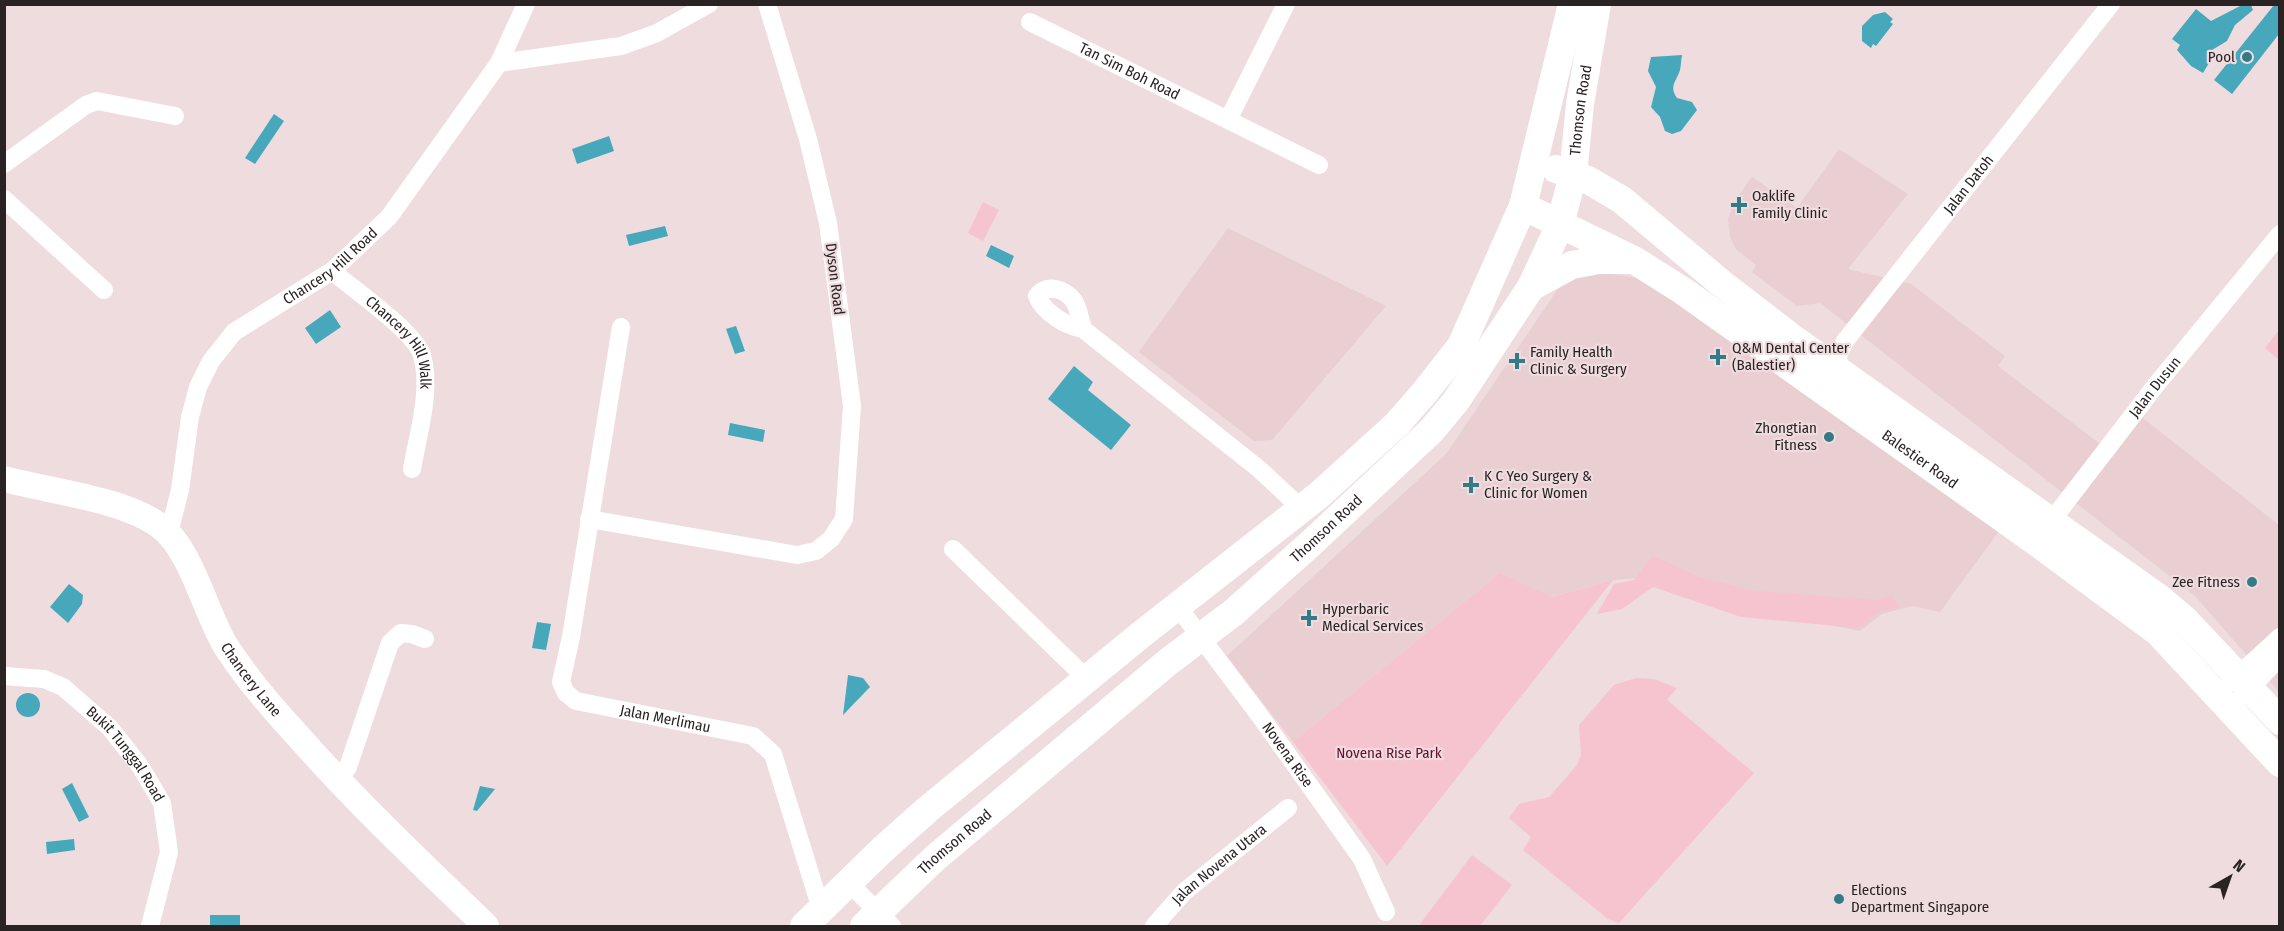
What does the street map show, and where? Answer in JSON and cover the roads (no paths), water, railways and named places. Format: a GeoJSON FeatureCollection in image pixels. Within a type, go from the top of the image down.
{"type":"FeatureCollection","features":[{"type":"Feature","properties":{"kind":"main road","name":"Thomson Road"},"geometry":{"type":"LineString","coordinates":[[813,918],[909,825],[1086,678],[1301,508],[1397,424],[1461,346],[1523,206],[1572,4]]}},
{"type":"Feature","properties":{"kind":"main road","name":"Thomson Road"},"geometry":{"type":"LineString","coordinates":[[878,922],[935,858],[1168,662],[1203,638],[1310,546],[1431,431],[1456,401],[1528,291],[1560,225],[1573,175],[1580,104],[1597,4]]}},
{"type":"Feature","properties":{"kind":"main road"},"geometry":{"type":"LineString","coordinates":[[1580,104],[1583,130],[1590,148],[1622,200]]}},
{"type":"Feature","properties":{"kind":"main road","name":"Balestier Road"},"geometry":{"type":"LineString","coordinates":[[1534,162],[1588,180],[1622,200],[1721,283],[2044,530],[2158,632],[2280,763]]}},
{"type":"Feature","properties":{"kind":"main road","name":"Balestier Road"},"geometry":{"type":"LineString","coordinates":[[1523,206],[1634,260],[2044,530],[2159,598],[2186,620],[2280,720]]}},
{"type":"Feature","properties":{"kind":"main road"},"geometry":{"type":"LineString","coordinates":[[1475,311],[1528,291],[1572,265],[1599,260],[1634,260]]}},
{"type":"Feature","properties":{"kind":"main road"},"geometry":{"type":"LineString","coordinates":[[1143,633],[1168,662]]}},
{"type":"Feature","properties":{"kind":"street","name":"Chancery Hill Road"},"geometry":{"type":"LineString","coordinates":[[169,533],[180,490],[190,417],[198,387],[211,361],[234,332],[332,271],[389,217],[499,63],[526,4]]}},
{"type":"Feature","properties":{"kind":"street"},"geometry":{"type":"LineString","coordinates":[[499,63],[621,46],[657,33],[710,4]]}},
{"type":"Feature","properties":{"kind":"street","name":"Dyson Road"},"geometry":{"type":"LineString","coordinates":[[589,519],[797,555],[816,551],[831,538],[844,519],[852,406],[828,224],[808,139],[767,4]]}},
{"type":"Feature","properties":{"kind":"street"},"geometry":{"type":"LineString","coordinates":[[1228,120],[1286,4]]}},
{"type":"Feature","properties":{"kind":"street","name":"Jalan Datoh"},"geometry":{"type":"LineString","coordinates":[[1839,371],[1838,356],[1845,341],[2111,4]]}},
{"type":"Feature","properties":{"kind":"street","name":"Tan Sim Boh Road"},"geometry":{"type":"LineString","coordinates":[[1030,22],[1319,165]]}},
{"type":"Feature","properties":{"kind":"street"},"geometry":{"type":"LineString","coordinates":[[4,164],[86,105],[97,101],[175,116]]}},
{"type":"Feature","properties":{"kind":"street"},"geometry":{"type":"LineString","coordinates":[[4,199],[104,290]]}},
{"type":"Feature","properties":{"kind":"street","name":"Jalan Dusun"},"geometry":{"type":"LineString","coordinates":[[2044,530],[2280,234]]}},
{"type":"Feature","properties":{"kind":"street","name":"Chancery Hill Walk"},"geometry":{"type":"LineString","coordinates":[[332,271],[400,328],[415,343],[422,355],[424,390],[412,469]]}},
{"type":"Feature","properties":{"kind":"street","name":"Jalan Merlimau"},"geometry":{"type":"LineString","coordinates":[[621,327],[571,637],[561,682],[562,688],[576,701],[753,736],[761,740],[772,754],[813,918]]}},
{"type":"Feature","properties":{"kind":"street"},"geometry":{"type":"LineString","coordinates":[[1083,329],[1259,469],[1301,508]]}},
{"type":"Feature","properties":{"kind":"street","name":"Chancery Lane"},"geometry":{"type":"LineString","coordinates":[[4,479],[129,509],[151,519],[169,533],[197,582],[226,647],[276,712],[338,782],[486,927]]}},
{"type":"Feature","properties":{"kind":"street"},"geometry":{"type":"LineString","coordinates":[[953,549],[1086,678]]}},
{"type":"Feature","properties":{"kind":"street","name":"Novena Rise"},"geometry":{"type":"LineString","coordinates":[[1178,607],[1203,638],[1362,859],[1386,912]]}},
{"type":"Feature","properties":{"kind":"street"},"geometry":{"type":"LineString","coordinates":[[338,782],[348,767],[390,643],[401,633],[425,639]]}},
{"type":"Feature","properties":{"kind":"street"},"geometry":{"type":"LineString","coordinates":[[2244,682],[2280,637]]}},
{"type":"Feature","properties":{"kind":"street"},"geometry":{"type":"LineString","coordinates":[[2222,702],[2244,682],[2280,657]]}},
{"type":"Feature","properties":{"kind":"street","name":"Bukit Tunggal Road"},"geometry":{"type":"LineString","coordinates":[[4,676],[44,679],[63,687],[110,728],[140,766],[162,803],[169,852],[150,927]]}},
{"type":"Feature","properties":{"kind":"street","name":"Jalan Novena Utara"},"geometry":{"type":"LineString","coordinates":[[1154,927],[1185,892],[1288,808]]}},
{"type":"Feature","properties":{"kind":"street"},"geometry":{"type":"LineString","coordinates":[[848,882],[878,922]]}},
{"type":"Feature","properties":{"kind":"water"},"geometry":{"type":"Polygon","coordinates":[[[2242,5],[2251,5],[2253,10],[2235,25],[2227,41],[2212,50],[2209,63],[2203,73],[2191,66],[2177,50],[2180,45],[2172,39],[2196,9],[2211,21],[2242,5]]]}},
{"type":"Feature","properties":{"kind":"water","name":"Pool"},"geometry":{"type":"Polygon","coordinates":[[[2274,5],[2279,5],[2279,34],[2232,94],[2214,80],[2274,5]]]}},
{"type":"Feature","properties":{"kind":"water"},"geometry":{"type":"Polygon","coordinates":[[[1885,12],[1893,19],[1890,22],[1893,24],[1876,46],[1873,44],[1871,48],[1862,41],[1862,26],[1873,15],[1885,12]]]}},
{"type":"Feature","properties":{"kind":"water"},"geometry":{"type":"Polygon","coordinates":[[[1682,55],[1674,90],[1677,98],[1692,102],[1697,110],[1681,131],[1672,134],[1665,131],[1660,117],[1651,107],[1656,87],[1648,71],[1651,57],[1682,55]]]}},
{"type":"Feature","properties":{"kind":"water"},"geometry":{"type":"Polygon","coordinates":[[[274,114],[284,121],[255,164],[245,158],[274,114]]]}},
{"type":"Feature","properties":{"kind":"water"},"geometry":{"type":"Polygon","coordinates":[[[609,136],[614,151],[577,164],[572,149],[609,136]]]}},
{"type":"Feature","properties":{"kind":"water"},"geometry":{"type":"Polygon","coordinates":[[[665,226],[668,236],[629,246],[626,235],[665,226]]]}},
{"type":"Feature","properties":{"kind":"water"},"geometry":{"type":"Polygon","coordinates":[[[991,245],[1014,256],[1009,268],[986,256],[991,245]]]}},
{"type":"Feature","properties":{"kind":"water"},"geometry":{"type":"Polygon","coordinates":[[[330,310],[341,327],[316,344],[305,328],[330,310]]]}},
{"type":"Feature","properties":{"kind":"water"},"geometry":{"type":"Polygon","coordinates":[[[736,326],[745,351],[735,354],[726,329],[736,326]]]}},
{"type":"Feature","properties":{"kind":"water"},"geometry":{"type":"Polygon","coordinates":[[[1074,366],[1093,382],[1088,390],[1131,425],[1111,450],[1048,399],[1074,366]]]}},
{"type":"Feature","properties":{"kind":"water"},"geometry":{"type":"Polygon","coordinates":[[[730,423],[765,430],[763,442],[728,435],[730,423]]]}},
{"type":"Feature","properties":{"kind":"water"},"geometry":{"type":"Polygon","coordinates":[[[69,584],[83,595],[82,604],[68,623],[50,607],[69,584]]]}},
{"type":"Feature","properties":{"kind":"water"},"geometry":{"type":"Polygon","coordinates":[[[537,622],[551,624],[546,650],[532,648],[537,622]]]}},
{"type":"Feature","properties":{"kind":"water"},"geometry":{"type":"Polygon","coordinates":[[[848,675],[863,678],[870,687],[843,715],[848,675]]]}},
{"type":"Feature","properties":{"kind":"water"},"geometry":{"type":"Polygon","coordinates":[[[28,693],[37,696],[40,705],[37,714],[28,717],[19,714],[16,705],[19,696],[28,693]]]}},
{"type":"Feature","properties":{"kind":"water"},"geometry":{"type":"Polygon","coordinates":[[[72,783],[89,817],[79,822],[62,789],[72,783]]]}},
{"type":"Feature","properties":{"kind":"water"},"geometry":{"type":"Polygon","coordinates":[[[480,786],[495,789],[477,811],[473,810],[480,786]]]}},
{"type":"Feature","properties":{"kind":"water"},"geometry":{"type":"Polygon","coordinates":[[[74,839],[75,850],[47,854],[46,842],[74,839]]]}},
{"type":"Feature","properties":{"kind":"water"},"geometry":{"type":"Polygon","coordinates":[[[210,915],[240,915],[240,926],[210,926],[210,915]]]}},
{"type":"Feature","properties":{"kind":"place","name":"Pool"},"geometry":{"type":"Point","coordinates":[2247,57]}},
{"type":"Feature","properties":{"kind":"place","name":"Oaklife Family Clinic"},"geometry":{"type":"Point","coordinates":[1739,205]}},
{"type":"Feature","properties":{"kind":"place","name":"Q&M Dental Center (Balestier)"},"geometry":{"type":"Point","coordinates":[1718,357]}},
{"type":"Feature","properties":{"kind":"place","name":"Family Health Clinic & Surgery"},"geometry":{"type":"Point","coordinates":[1517,361]}},
{"type":"Feature","properties":{"kind":"place","name":"Zhongtian Fitness"},"geometry":{"type":"Point","coordinates":[1829,437]}},
{"type":"Feature","properties":{"kind":"place","name":"K C Yeo Surgery & Clinic for Women"},"geometry":{"type":"Point","coordinates":[1471,485]}},
{"type":"Feature","properties":{"kind":"place","name":"Zee Fitness"},"geometry":{"type":"Point","coordinates":[2252,582]}},
{"type":"Feature","properties":{"kind":"place","name":"Hyperbaric Medical Services"},"geometry":{"type":"Point","coordinates":[1309,618]}},
{"type":"Feature","properties":{"kind":"place","name":"Elections Department Singapore"},"geometry":{"type":"Point","coordinates":[1839,899]}},
{"type":"Feature","properties":{"kind":"park label","name":"Novena Rise Park"},"geometry":{"type":"Point","coordinates":[1389,753]}}]}
